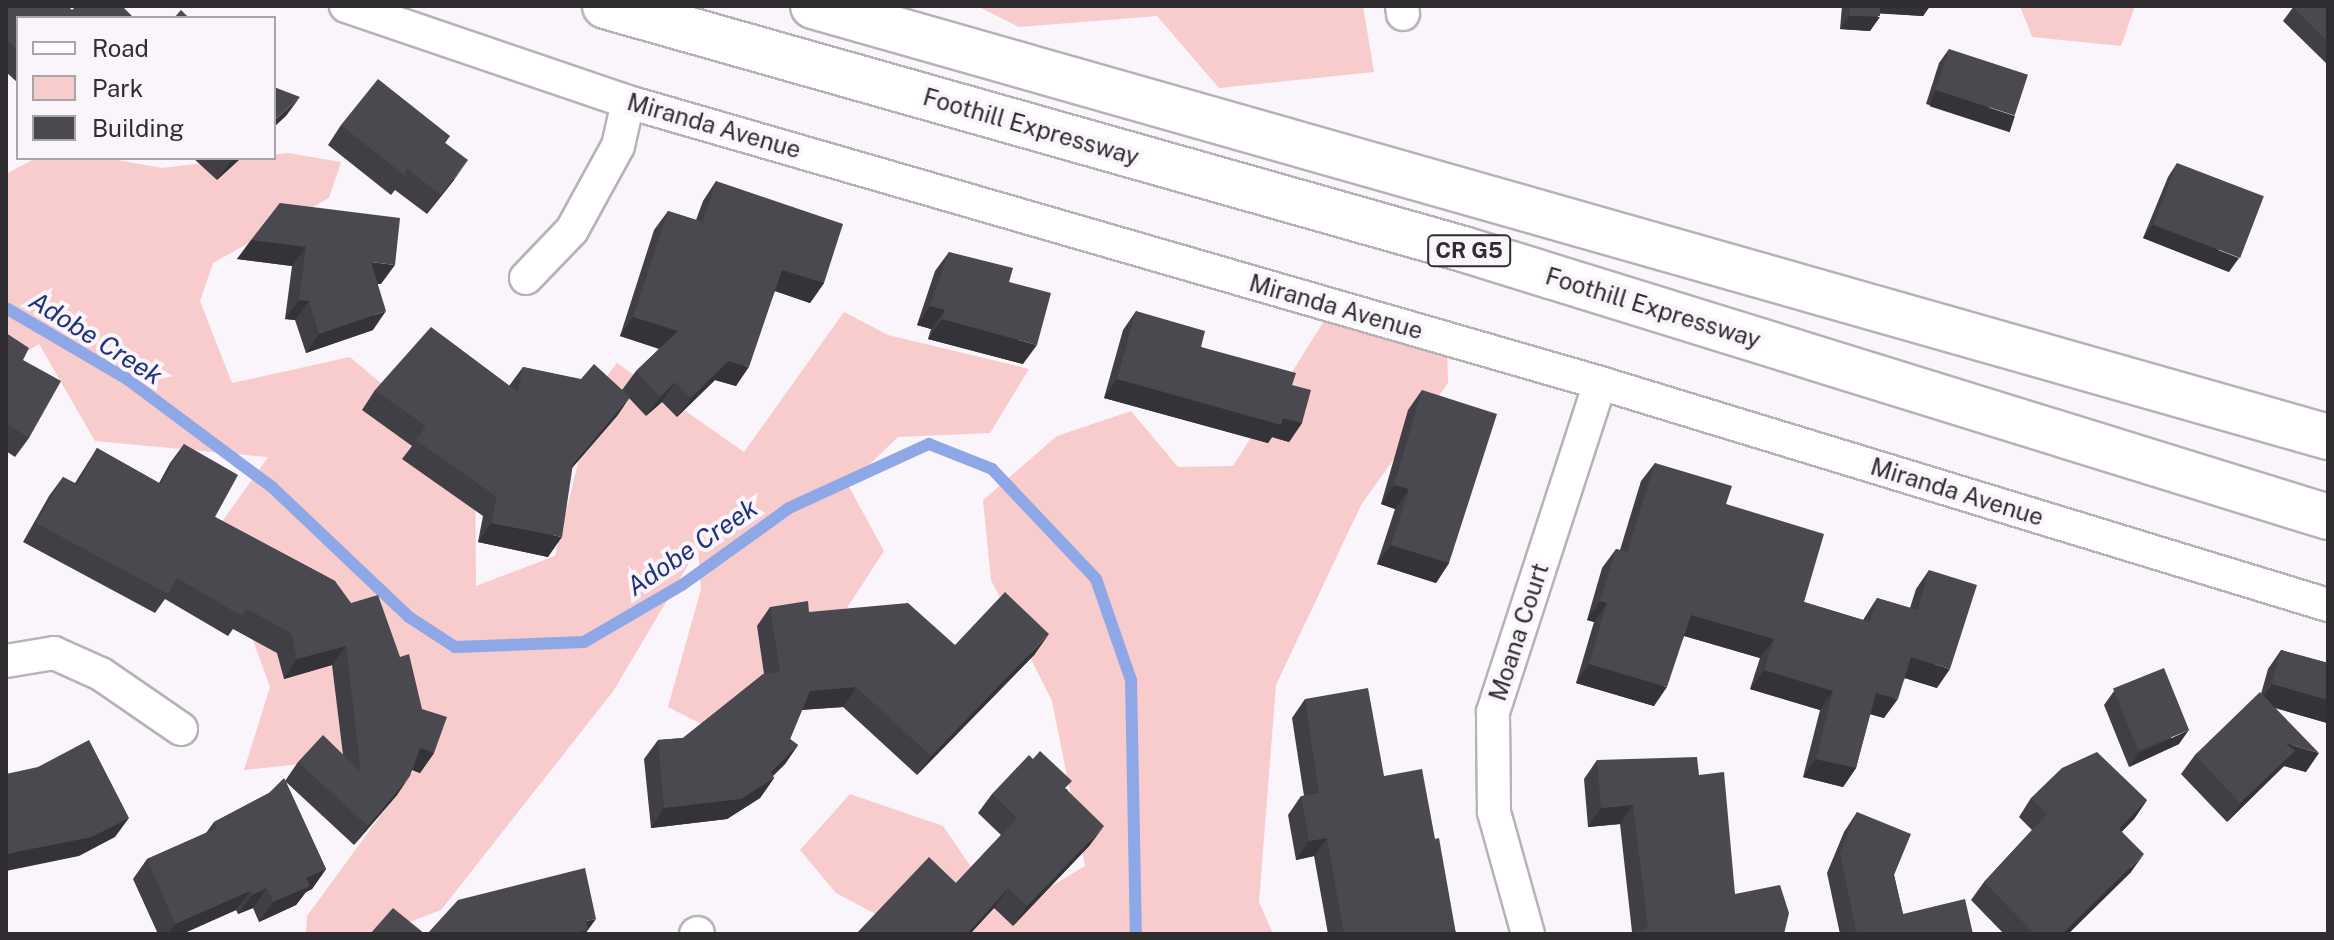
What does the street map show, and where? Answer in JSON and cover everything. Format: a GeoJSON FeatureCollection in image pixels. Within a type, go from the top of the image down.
{"type":"FeatureCollection","features":[{"type":"Feature","properties":{"kind":"highway","name":"Foothill Expressway"},"geometry":{"type":"LineString","coordinates":[[605,6],[1463,249],[2328,517]]}},
{"type":"Feature","properties":{"kind":"highway","name":"CR G5"},"geometry":{"type":"LineString","coordinates":[[813,6],[2328,437]]}},
{"type":"Feature","properties":{"kind":"street","name":"Miranda Avenue"},"geometry":{"type":"LineString","coordinates":[[346,6],[628,102],[1600,383],[2328,605]]}},
{"type":"Feature","properties":{"kind":"street"},"geometry":{"type":"LineString","coordinates":[[526,278],[572,230],[618,146],[628,102]]}},
{"type":"Feature","properties":{"kind":"street","name":"Moana Court"},"geometry":{"type":"LineString","coordinates":[[1528,934],[1494,812],[1493,712],[1600,383]]}},
{"type":"Feature","properties":{"kind":"street"},"geometry":{"type":"LineString","coordinates":[[6,661],[54,653],[101,674],[181,729]]}},
{"type":"Feature","properties":{"kind":"green space"},"geometry":{"type":"Polygon","coordinates":[[[977,6],[1363,6],[1374,72],[1219,88],[1157,16],[1019,27],[977,6]]]}},
{"type":"Feature","properties":{"kind":"green space"},"geometry":{"type":"Polygon","coordinates":[[[2020,6],[2135,6],[2121,46],[2032,37],[2020,6]]]}},
{"type":"Feature","properties":{"kind":"green space"},"geometry":{"type":"Polygon","coordinates":[[[288,153],[341,162],[329,198],[213,263],[200,301],[232,383],[350,357],[475,463],[476,586],[555,556],[596,390],[617,363],[744,452],[844,312],[888,335],[1029,369],[990,433],[898,437],[848,485],[884,551],[836,625],[727,737],[668,707],[701,589],[698,548],[614,690],[441,910],[378,934],[306,934],[307,916],[413,771],[404,705],[348,759],[244,770],[270,687],[214,533],[268,457],[95,441],[39,344],[6,365],[6,174],[32,160],[117,160],[162,168],[229,160],[276,160],[276,154],[288,153]]]}},
{"type":"Feature","properties":{"kind":"green space"},"geometry":{"type":"Polygon","coordinates":[[[1336,302],[1447,339],[1448,383],[1361,505],[1276,685],[1259,902],[1273,934],[913,934],[836,893],[800,850],[850,794],[943,826],[1004,915],[1085,866],[1052,701],[991,580],[983,500],[1057,436],[1131,411],[1178,467],[1233,466],[1336,302]]]}},
{"type":"Feature","properties":{"kind":"building"},"geometry":{"type":"Polygon","coordinates":[[[6,6],[68,6],[72,10],[76,6],[122,6],[132,16],[16,16],[16,49],[6,39],[6,6]]]}},
{"type":"Feature","properties":{"kind":"building"},"geometry":{"type":"Polygon","coordinates":[[[1850,6],[1880,6],[1880,16],[1850,16],[1850,6]]]}},
{"type":"Feature","properties":{"kind":"building"},"geometry":{"type":"Polygon","coordinates":[[[2328,6],[2328,42],[2293,7],[2328,6]]]}},
{"type":"Feature","properties":{"kind":"building"},"geometry":{"type":"Polygon","coordinates":[[[1949,49],[2028,75],[2015,116],[1936,90],[1949,49]]]}},
{"type":"Feature","properties":{"kind":"building"},"geometry":{"type":"Polygon","coordinates":[[[378,79],[450,136],[444,142],[468,160],[441,195],[406,168],[405,176],[341,125],[378,79]]]}},
{"type":"Feature","properties":{"kind":"building"},"geometry":{"type":"Polygon","coordinates":[[[276,88],[300,97],[276,119],[276,88]]]}},
{"type":"Feature","properties":{"kind":"building"},"geometry":{"type":"Polygon","coordinates":[[[2177,163],[2264,196],[2240,258],[2153,225],[2177,163]]]}},
{"type":"Feature","properties":{"kind":"building"},"geometry":{"type":"Polygon","coordinates":[[[716,181],[843,224],[824,283],[782,270],[749,367],[728,361],[691,398],[675,382],[660,397],[636,371],[678,331],[633,317],[668,211],[703,222],[716,181]]]}},
{"type":"Feature","properties":{"kind":"building"},"geometry":{"type":"Polygon","coordinates":[[[280,203],[400,218],[395,265],[371,262],[386,311],[319,334],[309,301],[299,300],[306,247],[251,240],[280,203]]]}},
{"type":"Feature","properties":{"kind":"building"},"geometry":{"type":"Polygon","coordinates":[[[949,252],[1013,268],[1009,282],[1051,293],[1037,345],[942,319],[945,310],[930,306],[949,252]]]}},
{"type":"Feature","properties":{"kind":"building"},"geometry":{"type":"Polygon","coordinates":[[[1136,311],[1205,331],[1201,347],[1296,373],[1292,385],[1311,390],[1302,423],[1283,418],[1281,425],[1117,379],[1136,311]]]}},
{"type":"Feature","properties":{"kind":"building"},"geometry":{"type":"Polygon","coordinates":[[[431,327],[518,392],[523,367],[581,379],[594,364],[630,397],[573,464],[562,537],[491,523],[497,497],[416,440],[426,426],[375,390],[431,327]]]}},
{"type":"Feature","properties":{"kind":"building"},"geometry":{"type":"Polygon","coordinates":[[[6,333],[29,348],[23,360],[61,381],[29,438],[6,423],[6,333]]]}},
{"type":"Feature","properties":{"kind":"building"},"geometry":{"type":"Polygon","coordinates":[[[1422,390],[1497,414],[1449,563],[1391,545],[1409,489],[1394,485],[1422,390]]]}},
{"type":"Feature","properties":{"kind":"building"},"geometry":{"type":"Polygon","coordinates":[[[184,444],[238,475],[215,517],[335,581],[351,603],[378,595],[400,657],[409,654],[422,709],[447,717],[434,753],[420,748],[410,776],[368,826],[298,762],[323,735],[361,772],[346,646],[297,659],[291,633],[247,609],[242,616],[177,578],[168,594],[36,523],[63,477],[77,485],[97,448],[161,484],[184,444]]]}},
{"type":"Feature","properties":{"kind":"building"},"geometry":{"type":"Polygon","coordinates":[[[1655,463],[1732,486],[1726,504],[1824,534],[1804,602],[1870,622],[1877,598],[1918,610],[1929,570],[1977,585],[1950,669],[1911,657],[1898,699],[1876,693],[1856,768],[1816,759],[1833,691],[1764,670],[1774,639],[1691,615],[1667,687],[1589,664],[1607,603],[1600,601],[1616,549],[1627,552],[1655,463]]]}},
{"type":"Feature","properties":{"kind":"building"},"geometry":{"type":"Polygon","coordinates":[[[1005,592],[1049,634],[931,756],[856,687],[810,691],[790,739],[798,745],[771,772],[774,778],[741,799],[664,808],[658,740],[683,738],[763,674],[780,672],[770,607],[808,601],[809,612],[908,603],[955,645],[1005,592]]]}},
{"type":"Feature","properties":{"kind":"building"},"geometry":{"type":"Polygon","coordinates":[[[2281,650],[2328,663],[2328,700],[2272,684],[2281,650]]]}},
{"type":"Feature","properties":{"kind":"building"},"geometry":{"type":"Polygon","coordinates":[[[2164,668],[2189,730],[2138,751],[2113,689],[2164,668]]]}},
{"type":"Feature","properties":{"kind":"building"},"geometry":{"type":"Polygon","coordinates":[[[1368,688],[1384,776],[1422,769],[1435,839],[1439,838],[1456,934],[1344,934],[1327,838],[1309,841],[1301,796],[1319,793],[1305,699],[1368,688]]]}},
{"type":"Feature","properties":{"kind":"building"},"geometry":{"type":"Polygon","coordinates":[[[2260,692],[2319,753],[2285,743],[2295,751],[2240,803],[2195,755],[2260,692]]]}},
{"type":"Feature","properties":{"kind":"building"},"geometry":{"type":"Polygon","coordinates":[[[89,740],[129,818],[92,837],[6,854],[6,774],[38,767],[89,740]]]}},
{"type":"Feature","properties":{"kind":"building"},"geometry":{"type":"Polygon","coordinates":[[[1040,751],[1072,781],[1065,788],[1104,826],[1027,906],[1008,888],[967,934],[856,934],[929,857],[956,883],[1017,818],[992,794],[1029,755],[1033,759],[1040,751]]]}},
{"type":"Feature","properties":{"kind":"building"},"geometry":{"type":"Polygon","coordinates":[[[2097,752],[2147,800],[2119,829],[2144,854],[2062,934],[2035,934],[1984,882],[2047,814],[2031,798],[2062,768],[2097,752]]]}},
{"type":"Feature","properties":{"kind":"building"},"geometry":{"type":"Polygon","coordinates":[[[1697,757],[1699,775],[1724,772],[1735,894],[1780,885],[1789,913],[1784,934],[1627,934],[1648,928],[1633,805],[1601,808],[1597,760],[1697,757]]]}},
{"type":"Feature","properties":{"kind":"building"},"geometry":{"type":"Polygon","coordinates":[[[284,778],[326,869],[306,878],[310,886],[273,902],[267,888],[252,895],[250,891],[175,924],[147,859],[217,828],[214,822],[269,793],[284,778]]]}},
{"type":"Feature","properties":{"kind":"building"},"geometry":{"type":"Polygon","coordinates":[[[1857,812],[1911,834],[1894,875],[1903,914],[1965,899],[1973,934],[1857,934],[1840,853],[1857,812]]]}},
{"type":"Feature","properties":{"kind":"building"},"geometry":{"type":"Polygon","coordinates":[[[585,868],[596,919],[586,921],[588,930],[572,934],[427,934],[458,900],[585,868]]]}},
{"type":"Feature","properties":{"kind":"building"},"geometry":{"type":"Polygon","coordinates":[[[393,908],[425,934],[370,934],[393,908]]]}},
{"type":"Feature","properties":{"kind":"waterway","name":"Adobe Creek"},"geometry":{"type":"LineString","coordinates":[[6,308],[127,379],[272,487],[409,617],[455,647],[584,642],[682,585],[789,508],[929,444],[992,469],[1096,579],[1131,680],[1136,934]]}}]}
